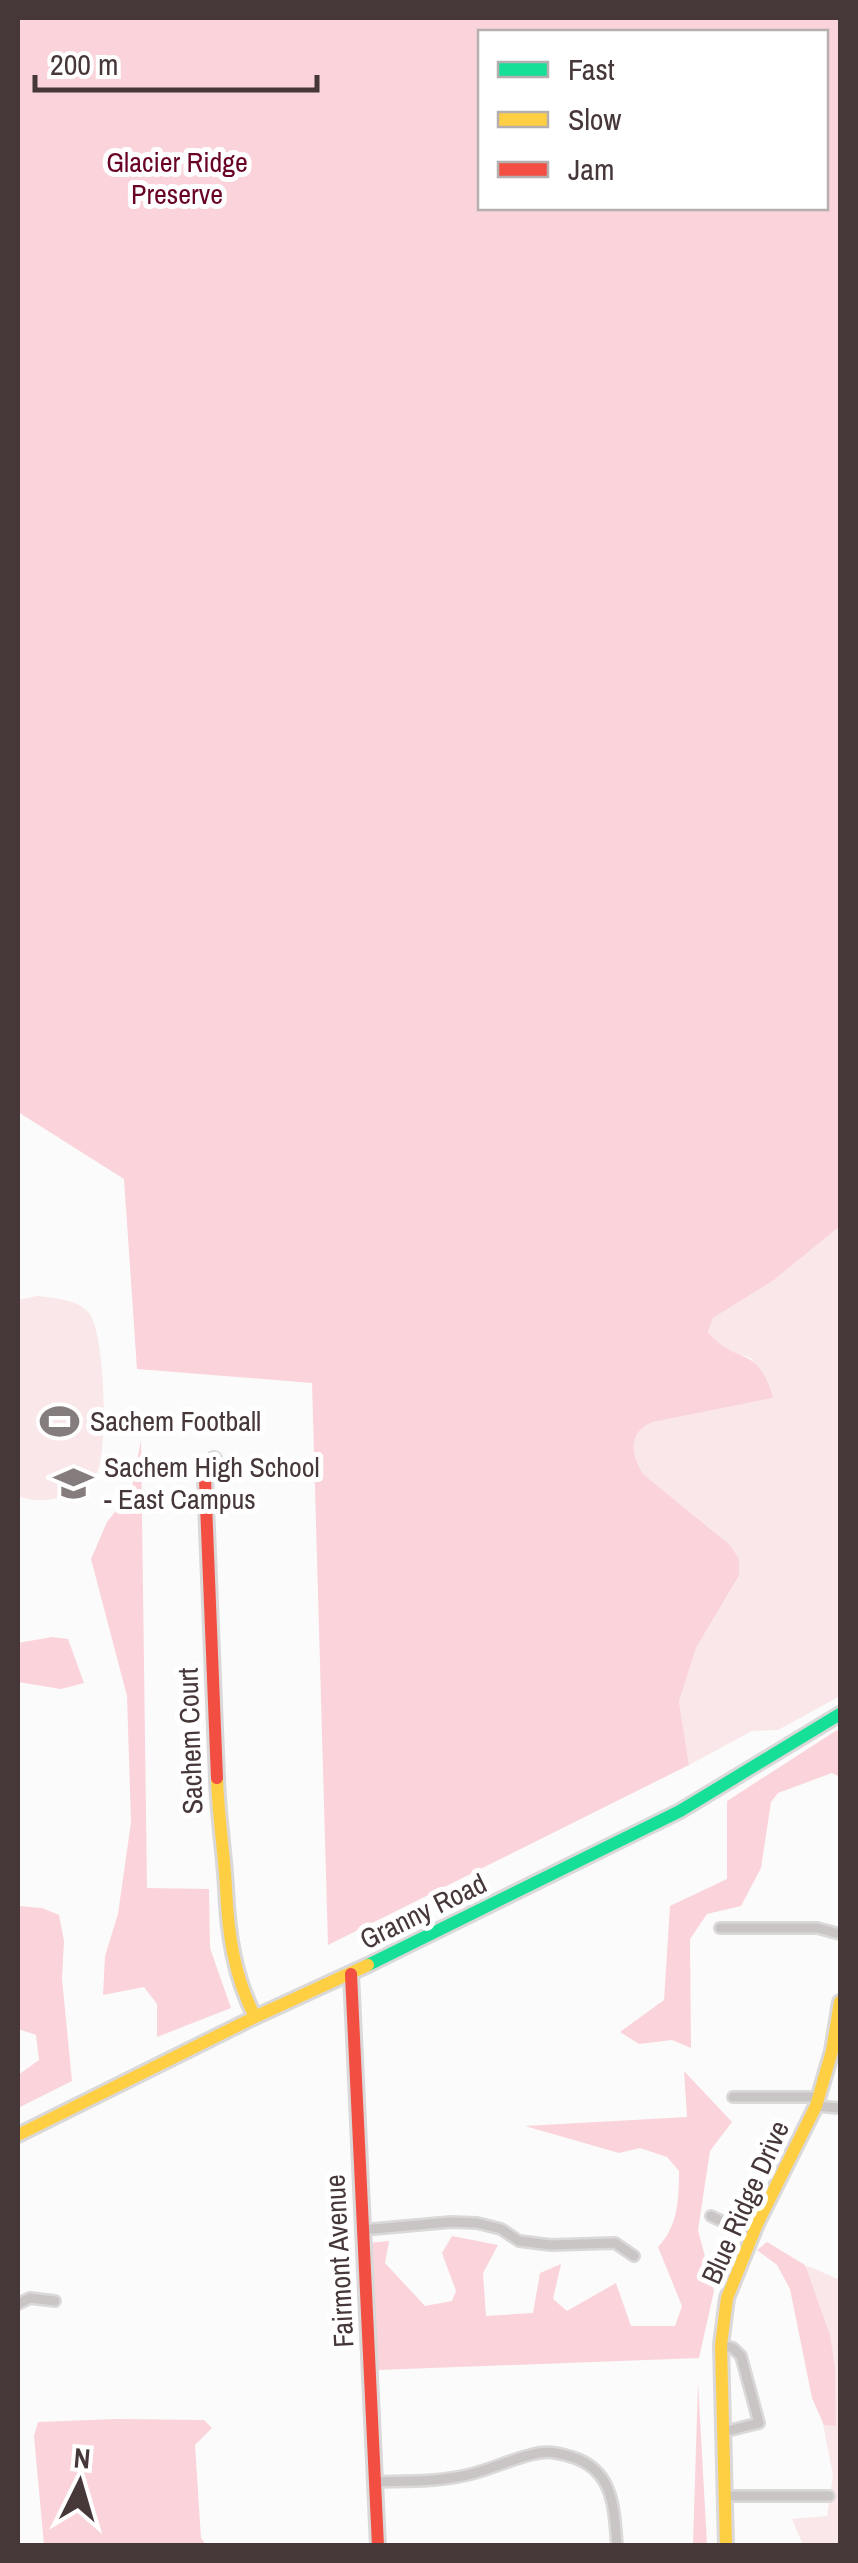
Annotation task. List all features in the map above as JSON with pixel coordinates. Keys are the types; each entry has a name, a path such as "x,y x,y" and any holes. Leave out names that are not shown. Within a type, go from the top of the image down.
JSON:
{"street":[{"name":"Sachem Court","path":"214,1459 204,1479 219,1837 226,1888 225,1914 240,1988 255,2016"},
{"name":"Granny Road","path":"18,2136 255,2016 351,1974 680,1811 840,1714"},
{"path":"720,1928 817,1928 840,1934"},
{"name":"Fairmont Avenue","path":"351,1974 378,2546"},
{"name":"Blue Ridge Drive","path":"726,2546 720,2345 728,2298 752,2236 818,2101 836,2052 840,2002"},
{"path":"733,2097 818,2101 840,2108"},
{"path":"712,2216 752,2236"},
{"path":"362,2230 477,2222 502,2228 519,2242 615,2243 634,2256"},
{"path":"18,2304 30,2298 55,2301"},
{"path":"720,2345 733,2348 742,2356 759,2423 723,2432"},
{"path":"375,2482 446,2480 538,2452 577,2458 598,2470 614,2501 617,2546"},
{"path":"724,2496 828,2496"}],"shaded area":[{"path":"840,1226 840,1696 778,1730 752,1731 689,1765 679,1702 696,1648 739,1577 739,1559 730,1545 643,1474 633,1444 638,1432 653,1422 773,1398 751,1358 722,1349 708,1332 713,1318 774,1280"},
{"name":"Sachem Football","path":"37,1296 72,1302 89,1313 102,1367 103,1444 96,1475 81,1489 49,1500 18,1496 18,1300"},
{"path":"792,2265 811,2267 837,2279 840,2272 840,2545 803,2545 792,2519 827,2516 833,2475"}],"green space":[{"name":"Glacier Ridge Preserve","path":"18,18 840,18 840,1226 774,1280 713,1318 708,1332 718,1343 760,1369 773,1398 653,1422 635,1437 634,1451 643,1474 730,1545 739,1559 739,1576 696,1648 679,1702 689,1765 328,1945 312,1383 137,1369 124,1179 18,1112"},
{"path":"141,1440 147,1888 209,1889 210,1948 231,2008 157,2037 157,2004 144,1987 103,1995 105,1956 118,1914 131,1822 127,1696 91,1559 107,1522 131,1492"},
{"path":"52,1637 68,1639 84,1683 61,1689 18,1682 18,1643"},
{"path":"837,1730 840,1777 832,1773 778,1793 771,1802 761,1868 741,1906 707,1914 690,1939 691,2048 672,2040 639,2044 620,2032 664,2000 670,1906 727,1879 727,1801"},
{"path":"18,1906 42,1908 59,1915 72,2081 18,2108 18,2075 39,2060 36,2035 18,2029"},
{"path":"684,2071 732,2122 710,2151 698,2230 714,2291 699,2358 378,2370 368,2243 389,2241 385,2263 425,2306 452,2301 456,2291 442,2253 452,2236 498,2245 483,2273 486,2316 533,2313 540,2273 561,2264 553,2299 567,2311 616,2283 631,2326 675,2326 682,2306 658,2247 673,2221 679,2171 667,2157 640,2148 619,2153 525,2126 687,2117"},
{"path":"767,2242 805,2265 830,2335 836,2426 824,2425 812,2398 790,2289 777,2265 757,2250"},
{"path":"698,2382 707,2545 693,2545"},
{"path":"204,2420 212,2428 195,2445 201,2538 206,2545 44,2545 34,2436 38,2422"}],"traffic: fast":[{"path":"368,1965 680,1811 840,1714"}],"traffic: slow":[{"path":"217,1778 231,1938 237,1970 255,2017"},
{"path":"18,2135 368,1965"},
{"path":"726,2546 721,2345 727,2298 757,2224 816,2106 832,2051 840,2002"}],"traffic: jam":[{"path":"214,1459 205,1479 217,1778"},
{"path":"351,1974 378,2546"}],"place":[{"name":"Sachem Football","path":"60,1421"},
{"name":"Sachem High School - East Campus","path":"74,1483"}]}
